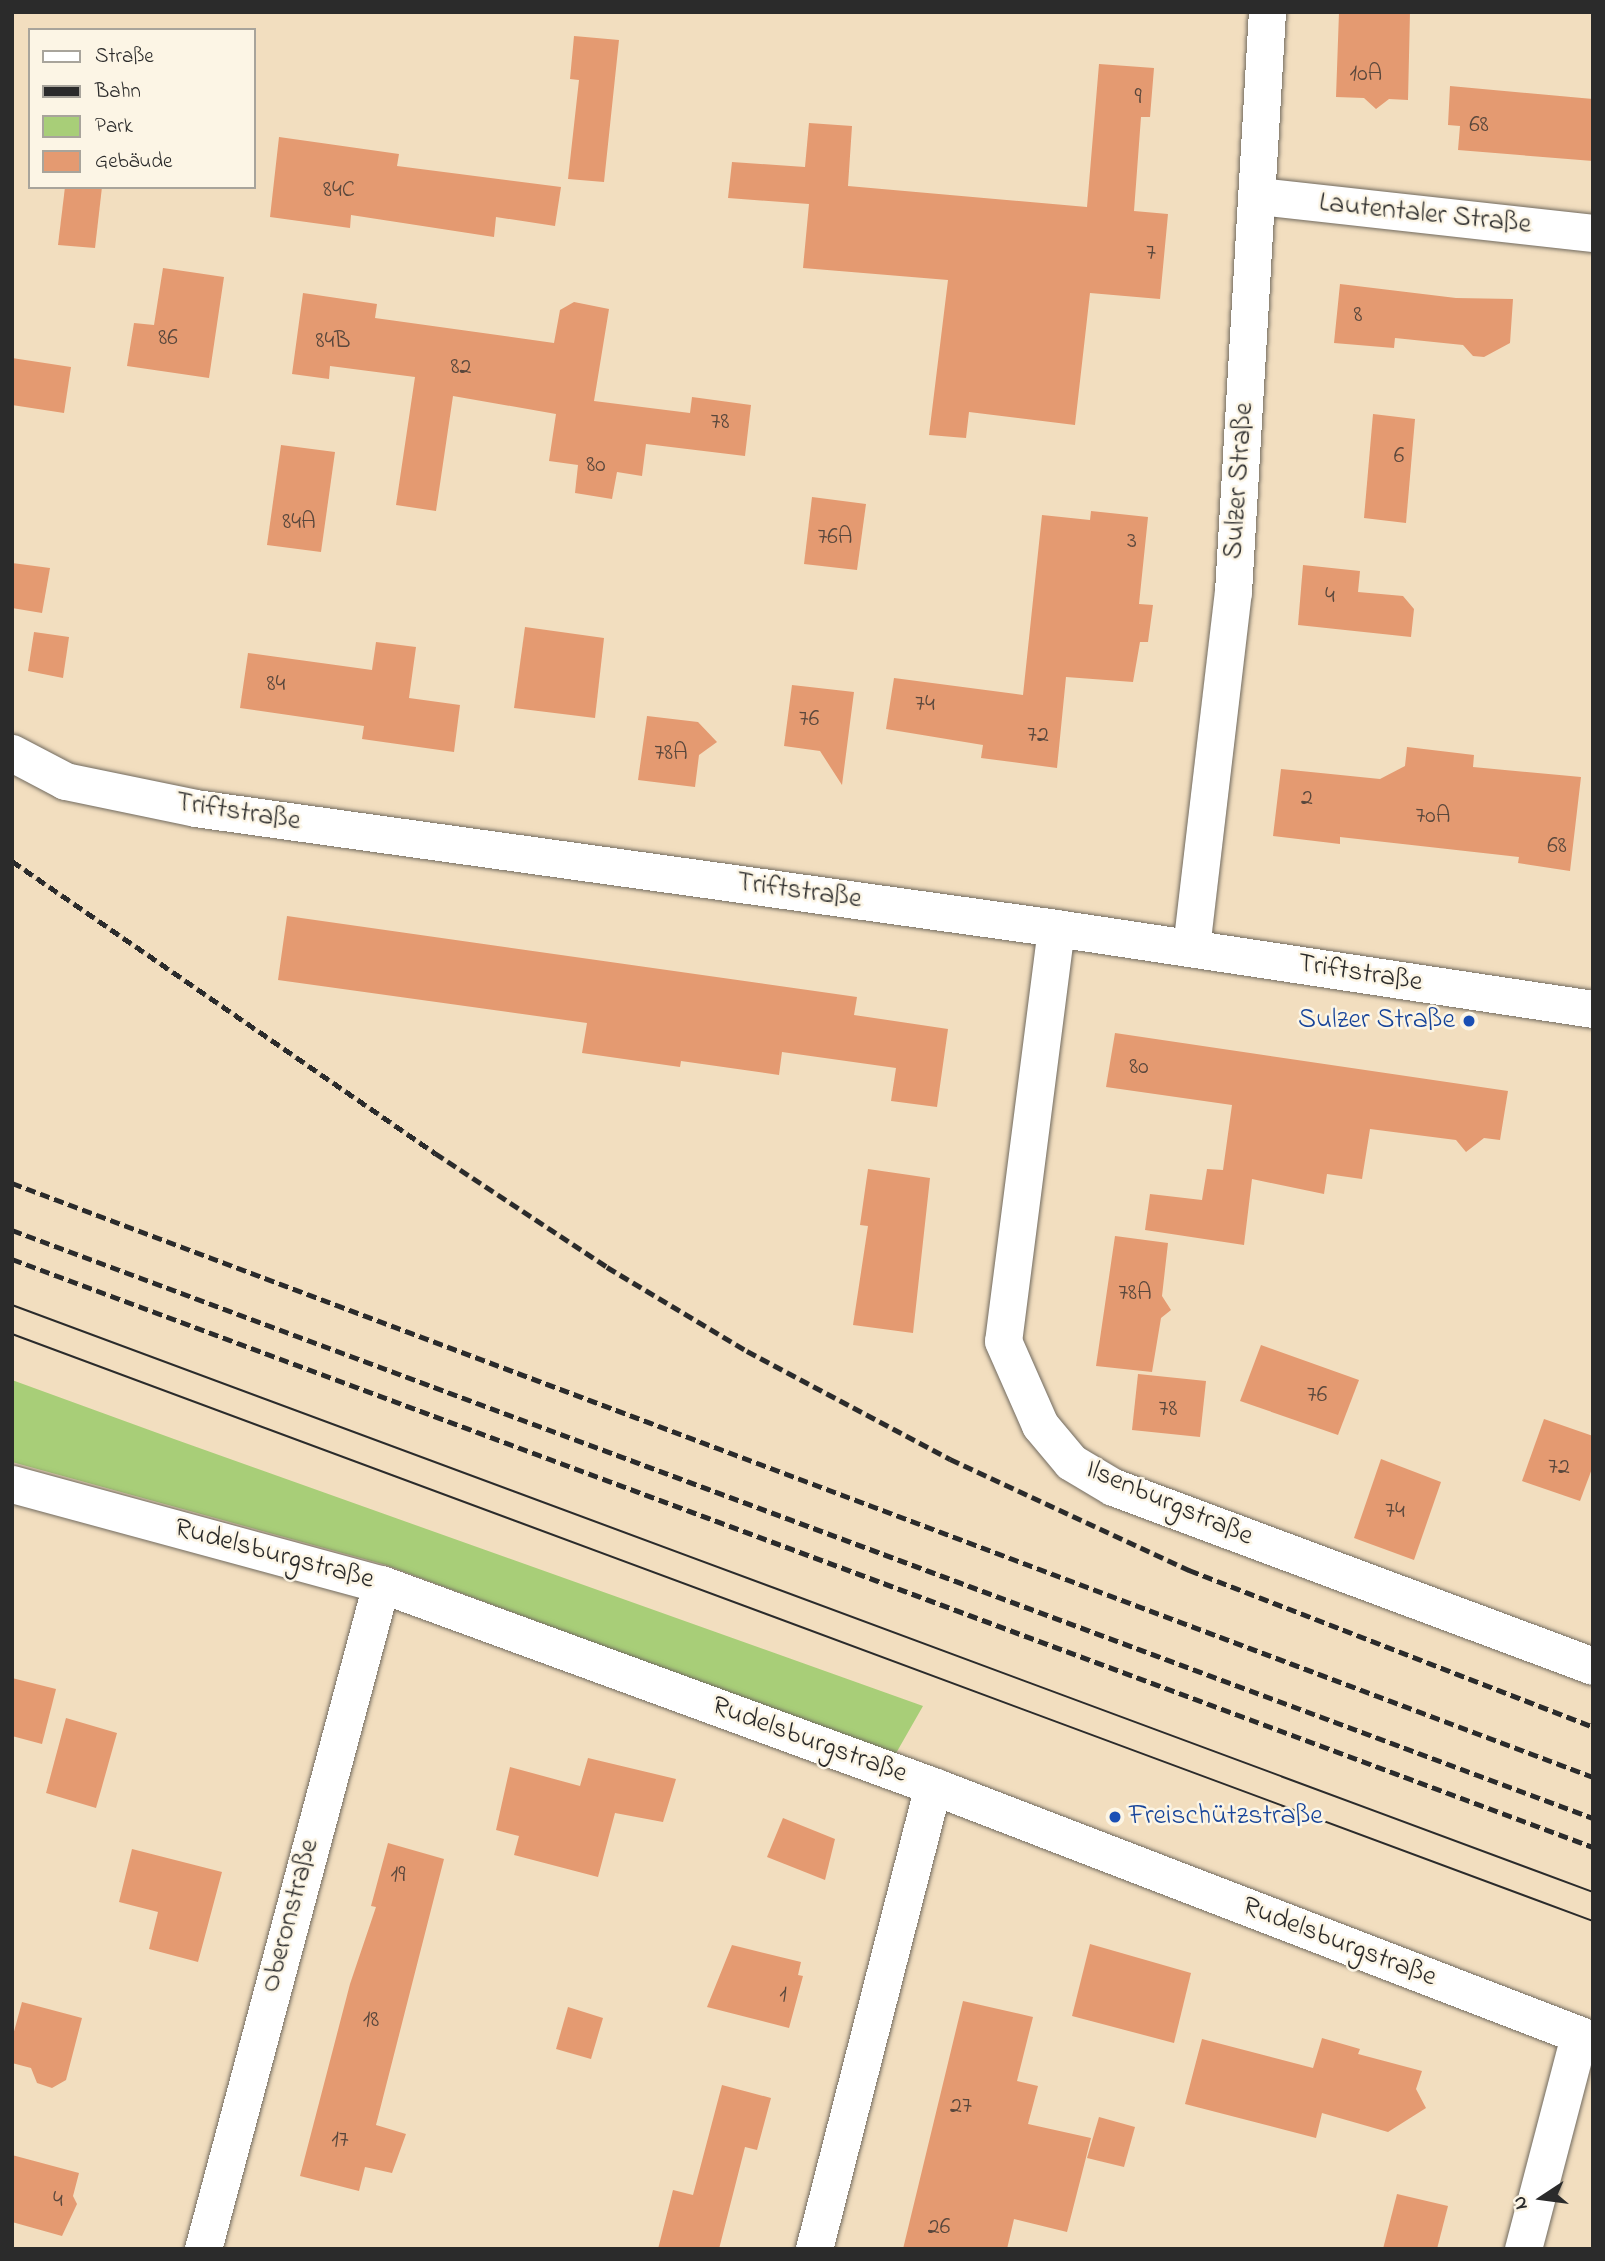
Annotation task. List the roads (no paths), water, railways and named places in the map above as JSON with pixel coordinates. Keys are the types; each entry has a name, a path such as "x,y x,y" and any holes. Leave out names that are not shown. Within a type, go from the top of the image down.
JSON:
{"street":[{"name":"Sulzer Straße","path":"1191,948 1233,592 1268,12"},
{"name":"Lautentaler Straße","path":"1258,197 1593,233"},
{"name":"Triftstraße","path":"12,753 65,781 195,808 1056,928 1593,1009"},
{"name":"Ilsenburgstraße","path":"1056,928 1003,1341 1040,1425 1071,1462 1113,1487 1593,1666"},
{"name":"Rudelsburgstraße","path":"12,1484 381,1584 933,1786 1586,2037"},
{"name":"Oberonstraße","path":"203,2249 381,1584"},
{"path":"814,2249 933,1786"},
{"path":"1523,2249 1586,2037"}],"tram line":[{"path":"12,1305 1593,1892"},
{"path":"12,1334 1593,1921"}],"railway":[{"path":"12,861 435,1153 607,1267 747,1351 950,1459 1189,1570 1593,1727"},
{"path":"12,1183 1593,1777"},
{"path":"12,1230 1593,1818"},
{"path":"12,1259 1593,1847"}],"place":[{"name":"Sulzer Straße","path":"1469,1021"},
{"name":"Freischützstraße","path":"1115,1817"}]}
